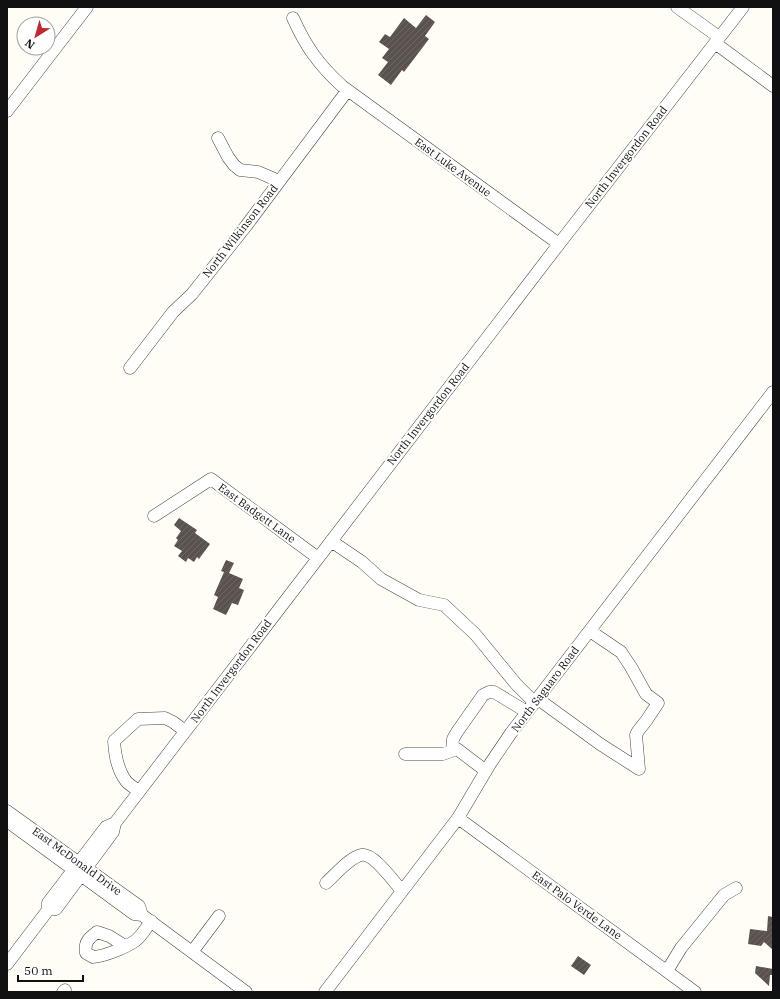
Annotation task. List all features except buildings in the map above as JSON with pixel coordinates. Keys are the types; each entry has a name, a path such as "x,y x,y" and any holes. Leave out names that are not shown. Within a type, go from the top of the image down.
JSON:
{"street":[{"path":"7,112 87,7"},
{"path":"677,7 773,86"},
{"name":"North Invergordon Road","path":"7,964 48,910 48,903 113,832 115,823 185,731 743,7"},
{"name":"East Luke Avenue","path":"293,18 302,39 315,58 327,73 347,91 559,244"},
{"name":"North Wilkinson Road","path":"130,368 173,312 196,288 347,91"},
{"path":"218,138 228,158 240,170 258,172 279,181"},
{"name":"North Saguaro Road","path":"325,992 458,818 500,748 773,392"},
{"name":"East Badgett Lane","path":"154,516 211,479 318,558"},
{"path":"331,541 362,562 381,579 419,600 444,605 475,634 533,705"},
{"path":"452,750 453,739 483,695 489,692 494,692 533,705 600,744 639,769 636,735 658,703 646,694 631,667 620,652 590,631"},
{"path":"139,792 126,782 120,771 116,761 114,740 138,719 165,718 174,722 185,731"},
{"path":"405,754 443,754 457,749 486,771"},
{"name":"East McDonald Drive","path":"7,810 80,868 134,914 147,918 246,992"},
{"name":"East Palo Verde Lane","path":"458,818 695,992"},
{"name":"East McDonald Drive","path":"7,821 80,868"},
{"path":"326,883 352,860 361,855 366,855 377,862 402,891"},
{"path":"667,971 681,948 724,895 736,888"},
{"path":"192,952 219,916"},
{"path":"125,946 134,942 140,936 147,918"}]}
